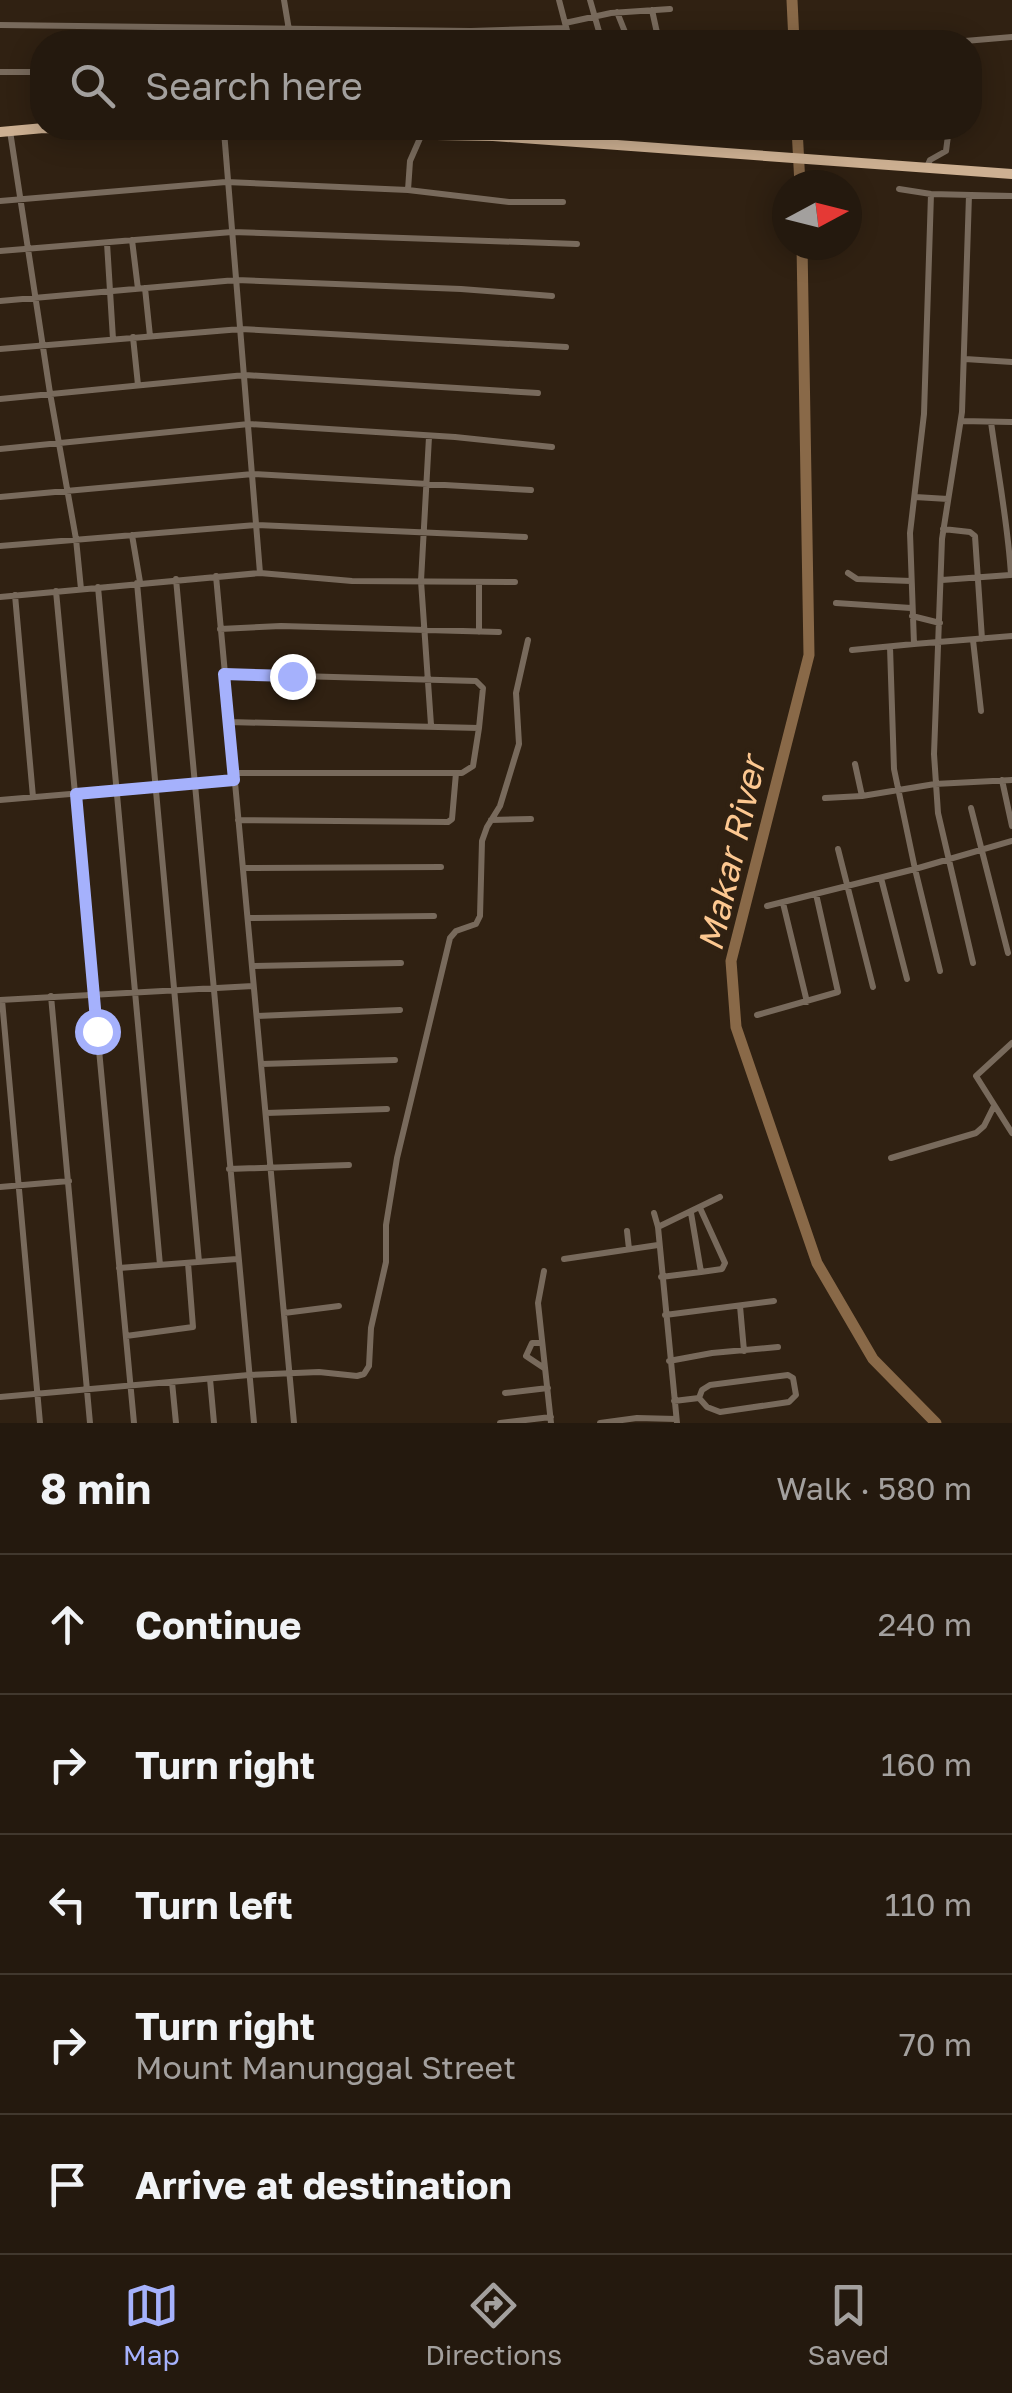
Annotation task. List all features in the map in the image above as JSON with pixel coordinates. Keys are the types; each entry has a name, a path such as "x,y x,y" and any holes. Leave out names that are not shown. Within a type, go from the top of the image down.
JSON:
{"main road":[{"path":"5,131 30,129"},
{"path":"550,140 1012,174"}],"street":[{"path":"284,0 289,30"},
{"path":"559,0 567,30"},
{"path":"590,0 598,30"},
{"path":"490,30 566,26 617,12 670,9"},
{"path":"652,10 656,30"},
{"path":"617,12 624,30"},
{"path":"0,25 425,30"},
{"path":"982,40 1012,37"},
{"path":"0,72 30,72"},
{"path":"5,131 21,198 81,589"},
{"path":"224,140 260,573"},
{"path":"408,190 410,161 419,140"},
{"path":"926,169 930,160 945,153 947,140"},
{"path":"0,201 226,182 408,190 509,202 563,202"},
{"path":"899,190 1012,196"},
{"path":"914,644 910,533 924,414 931,194"},
{"path":"969,195 965,359 961,421 943,529 934,754 948,860 973,963"},
{"path":"0,251 232,232 577,244"},
{"path":"132,240 150,336"},
{"path":"107,242 113,339"},
{"path":"0,301 236,280 552,296"},
{"path":"0,349 241,329 566,347"},
{"path":"132,338 138,385"},
{"path":"965,359 1012,362"},
{"path":"0,400 245,375 538,393"},
{"path":"961,421 1012,422"},
{"path":"942,580 1012,575 992,422"},
{"path":"0,449 249,424 552,447"},
{"path":"429,436 421,581 431,726"},
{"path":"0,498 253,474 531,490"},
{"path":"916,497 948,499"},
{"path":"0,546 257,525 525,538"},
{"path":"943,529 973,534 981,712"},
{"path":"132,535 200,1262"},
{"path":"0,597 260,573 326,580 515,582"},
{"path":"848,573 858,579 911,581"},
{"path":"216,576 294,1423"},
{"path":"176,580 254,1423"},
{"path":"479,632 480,582"},
{"path":"98,587 160,1265"},
{"path":"56,591 134,1423"},
{"path":"15,596 32,797"},
{"path":"836,603 912,612 940,623"},
{"path":"220,629 280,626 499,632"},
{"path":"852,650 1012,636"},
{"path":"0,1397 249,1376 364,1374 369,1366 370,1328 386,1262 386,1225 399,1151 450,938 456,931 476,924 480,916 482,841 500,806 519,744 516,692 528,640"},
{"path":"890,647 897,789 940,971"},
{"path":"0,800 194,784 234,776 456,773 467,772 473,766 483,688 479,682 224,674"},
{"path":"228,722 478,728"},
{"path":"855,764 862,796"},
{"path":"238,820 448,822 452,819 456,773"},
{"path":"1002,780 1012,826"},
{"path":"825,798 935,784 1012,780"},
{"path":"971,808 1008,953"},
{"path":"491,820 531,819"},
{"path":"767,906 1012,841"},
{"path":"838,849 874,987"},
{"path":"243,868 442,867"},
{"path":"881,878 906,978"},
{"path":"757,1016 831,996 839,990 816,894"},
{"path":"783,903 806,1002"},
{"path":"248,918 434,916"},
{"path":"252,966 401,963"},
{"path":"40,1423 1,1000 254,986"},
{"path":"51,996 90,1423"},
{"path":"257,1016 400,1010"},
{"path":"1012,1043 976,1076 1012,1133"},
{"path":"261,1064 395,1060"},
{"path":"890,1158 976,1133 994,1106"},
{"path":"266,1113 387,1109"},
{"path":"229,1168 349,1164"},
{"path":"0,1188 69,1181"},
{"path":"658,1227 720,1198"},
{"path":"662,1277 722,1268 725,1264 700,1208"},
{"path":"691,1212 700,1272"},
{"path":"600,1423 637,1418 676,1421 654,1213"},
{"path":"627,1231 629,1249"},
{"path":"564,1258 658,1245"},
{"path":"119,1268 237,1259"},
{"path":"126,1336 193,1327 188,1263"},
{"path":"500,1423 551,1420 538,1304 544,1271"},
{"path":"665,1315 774,1302"},
{"path":"284,1313 339,1306"},
{"path":"740,1306 744,1350"},
{"path":"542,1344 532,1344 526,1356 545,1369"},
{"path":"668,1361 778,1347"},
{"path":"788,1375 793,1378 796,1395 789,1402 720,1412 707,1407 699,1398 710,1385 788,1375"},
{"path":"210,1379 214,1423"},
{"path":"172,1382 176,1423"},
{"path":"505,1394 548,1388"},
{"path":"674,1401 699,1398"}],"waterway":[{"name":"Makar River","path":"792,0 793,30"},
{"name":"Makar River","path":"798,140 799,170"},
{"name":"Makar River","path":"802,260 809,655 731,961 736,1027 817,1263 873,1359 936,1423"}],"route":[{"path":"97,1031 76,794 234,780 224,674 292,676"}]}
